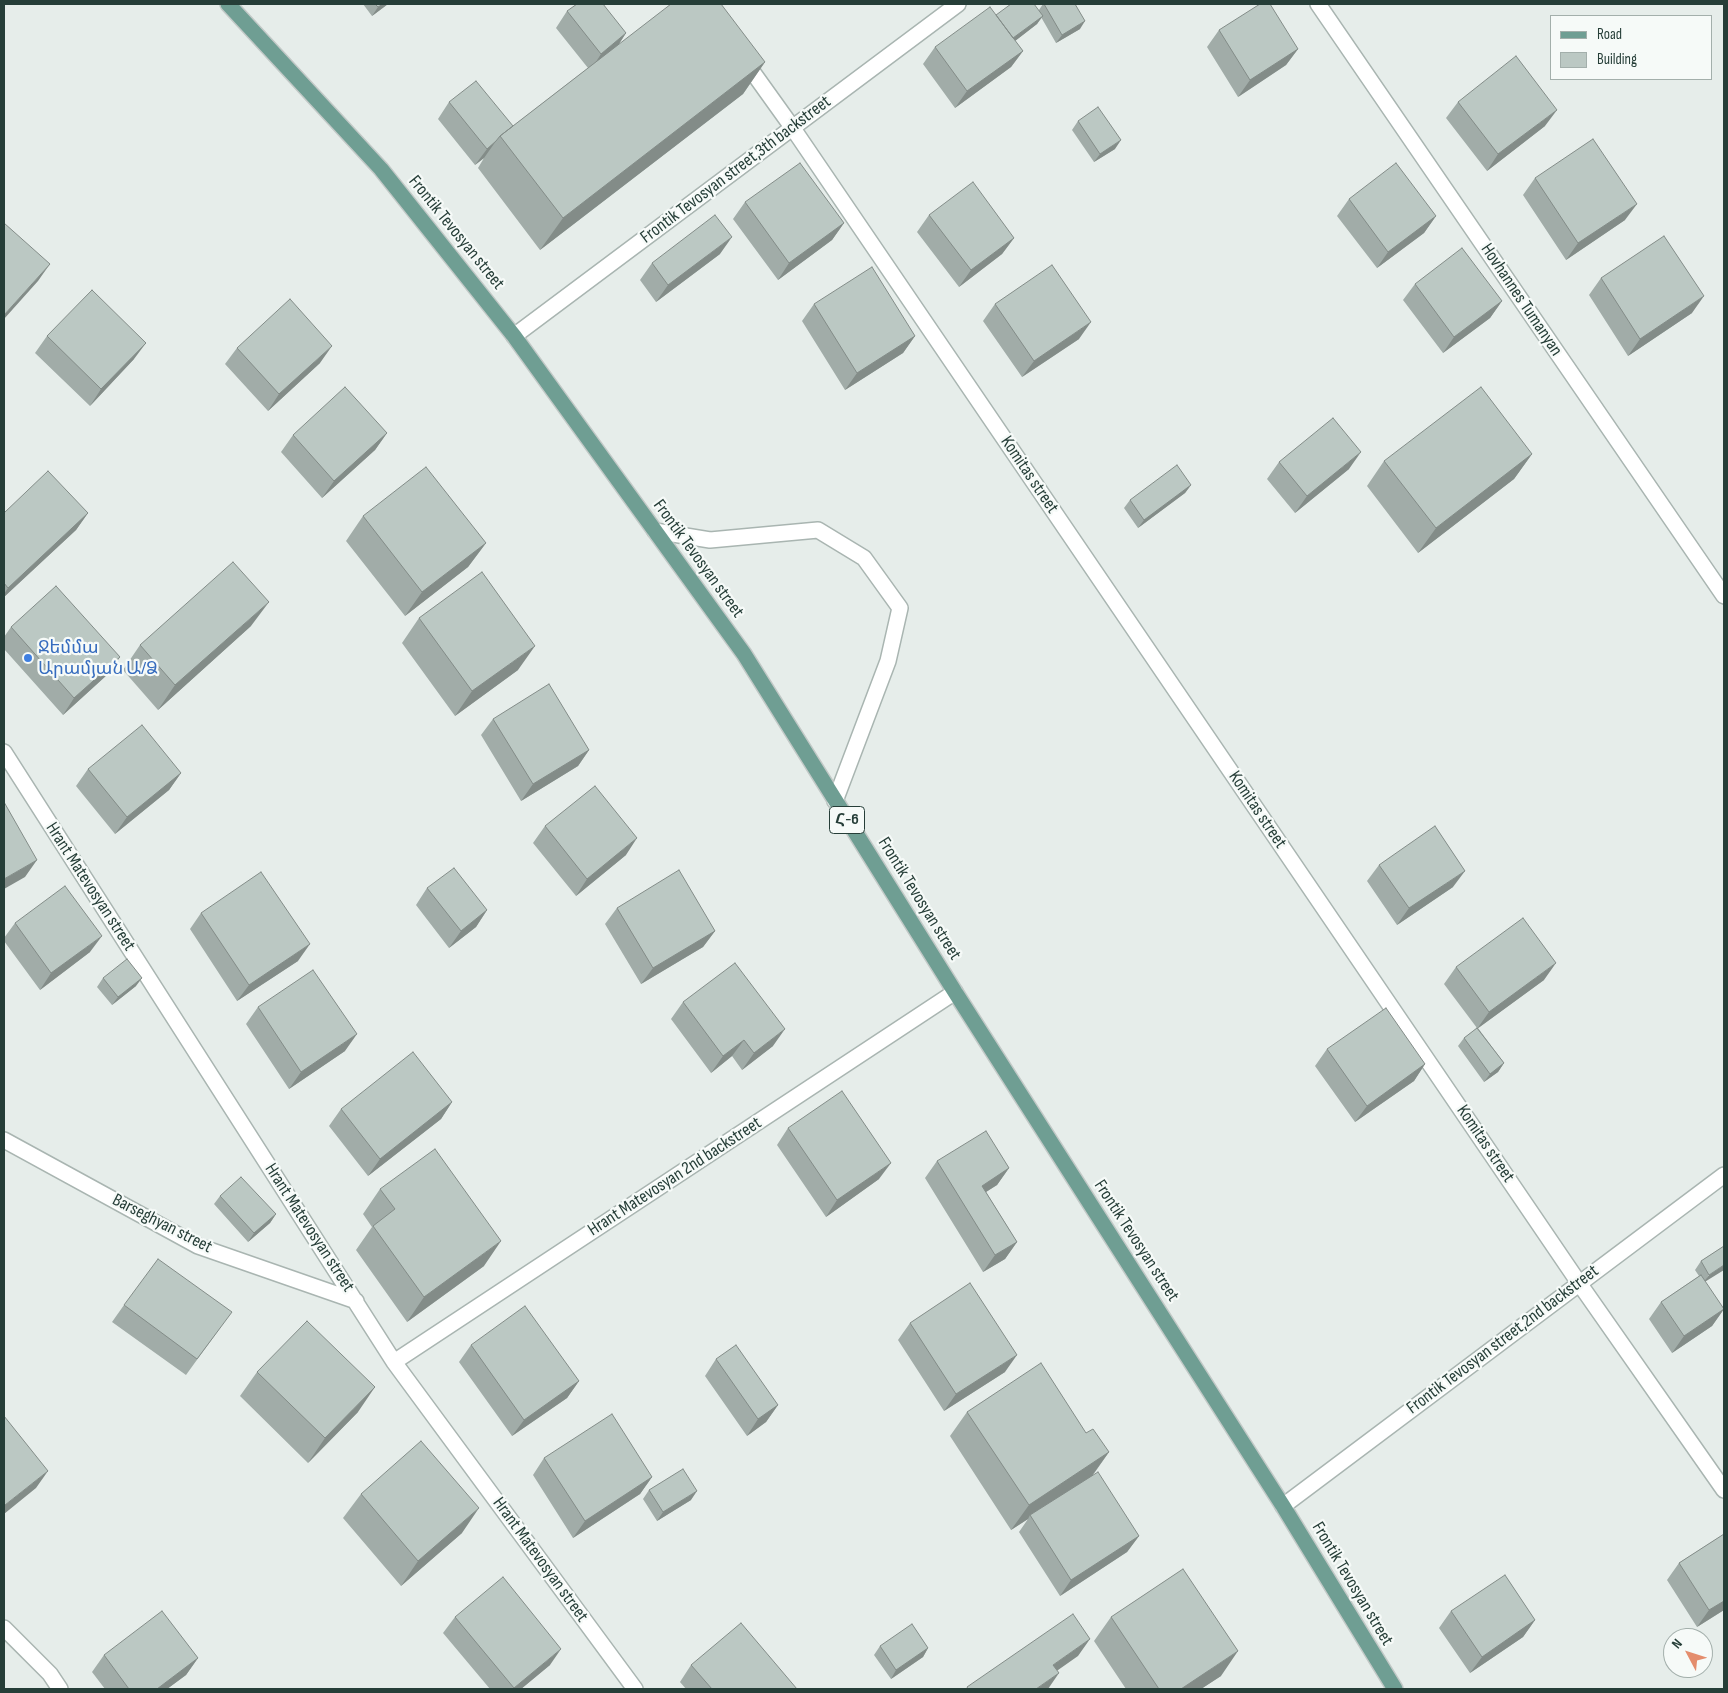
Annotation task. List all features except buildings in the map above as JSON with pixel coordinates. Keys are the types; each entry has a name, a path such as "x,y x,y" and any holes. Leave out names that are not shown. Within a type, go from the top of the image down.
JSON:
{"main road":[{"name":"Frontik Tevosyan street","path":"228,4 381,169 514,336 744,654 954,992 1283,1506 1395,1689"}],"street":[{"name":"Frontik Tevosyan street,3th backstreet","path":"514,336 958,4"},
{"name":"Hovhannes Tumanyan","path":"1318,4 1724,596"},
{"name":"Komitas street","path":"737,50 1579,1282 1724,1490"},
{"path":"654,531 710,540 818,530 864,558 900,608 888,661 835,801"},
{"name":"Hrant Matevosyan street","path":"4,752 394,1362 635,1689"},
{"name":"Hrant Matevosyan 2nd backstreet","path":"394,1362 954,992"},
{"name":"Barseghyan street","path":"4,1140 198,1246 356,1301"},
{"name":"Frontik Tevosyan street,2nd backstreet","path":"1283,1506 1724,1175"},
{"path":"4,1628 50,1674 60,1689"}],"place":[{"name":"Ջեմմա Արամյան Ա/Ձ","path":"28,658"}]}
